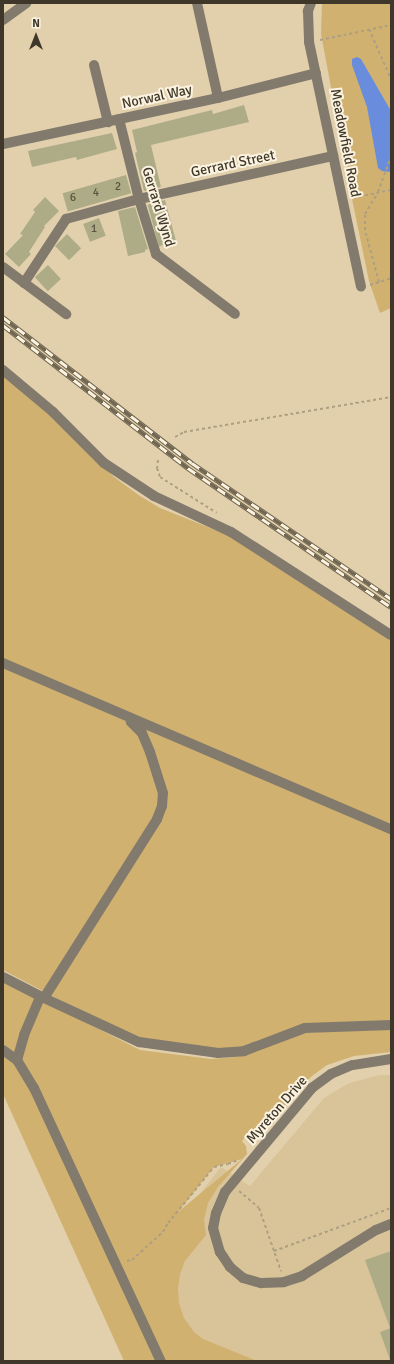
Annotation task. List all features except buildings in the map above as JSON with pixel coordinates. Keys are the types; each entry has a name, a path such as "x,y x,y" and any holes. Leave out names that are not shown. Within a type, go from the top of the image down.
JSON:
{"street":[{"path":"5,15 26,3"},
{"path":"197,3 218,98"},
{"name":"Meadowfield Road","path":"311,3 308,11 309,42 361,287"},
{"path":"94,65 108,122"},
{"name":"Norwal Way","path":"3,144 218,98 316,73"},
{"name":"Gerrard Wynd","path":"119,119 139,199 156,254 234,314"},
{"name":"Gerrard Street","path":"24,283 66,220 139,199 333,156"},
{"path":"3,267 66,314"},
{"path":"3,370 53,412 104,463 154,496 231,532 391,635"},
{"path":"3,663 391,829"},
{"path":"17,1060 24,1035 41,999 156,819 162,806 163,792 146,742 136,726 124,716"},
{"path":"3,977 41,999 139,1042 218,1053 244,1051 305,1028 391,1025"},
{"path":"3,1050 17,1060 34,1088 161,1361"},
{"name":"Myreton Drive","path":"391,1059 352,1065 331,1074 312,1088 255,1158 238,1185 225,1192 216,1213 213,1228 220,1252 230,1267 244,1278 261,1284 285,1282 302,1276 376,1230 391,1224"}],"path":[{"path":"309,42 391,25"},
{"path":"368,30 391,79"},
{"path":"379,282 365,230 365,214 378,192 391,156"},
{"path":"342,200 391,190"},
{"path":"361,287 391,278"},
{"path":"175,437 184,432 391,397"},
{"path":"117,1264 132,1260 163,1232 168,1223 214,1167 228,1164 243,1158 255,1158"},
{"path":"238,1185 259,1208 285,1282"},
{"path":"274,1251 391,1208"}],"shaded area":[{"path":"322,3 391,3 391,308 380,313 369,281 321,34"},
{"path":"3,374 73,436 114,477 140,496 160,508 243,541 391,641 391,1021 306,1025 239,1048 216,1050 139,1038 98,1020 3,970"},
{"path":"3,980 140,1050 211,1059 236,1057 303,1033 391,1028 391,1052 354,1056 327,1065 298,1089 261,1136 255,1137 247,1135 242,1141 246,1146 247,1154 218,1187 208,1203 204,1220 206,1235 185,1261 180,1274 178,1288 179,1303 184,1318 194,1332 203,1339 257,1361 124,1361 3,1094","holes":["242,1159 178,1212 214,1167"]},
{"path":"380,1075 391,1075 391,1361 246,1361 199,1341 183,1325 157,1248 221,1167 250,1186 324,1098 349,1083"}],"water":[{"path":"357,57 361,59 391,111 391,172 382,171 378,168 367,107 352,65 352,59"}],"railway":[{"path":"3,317 192,463 391,599"},
{"path":"3,325 188,468 391,607"}]}
